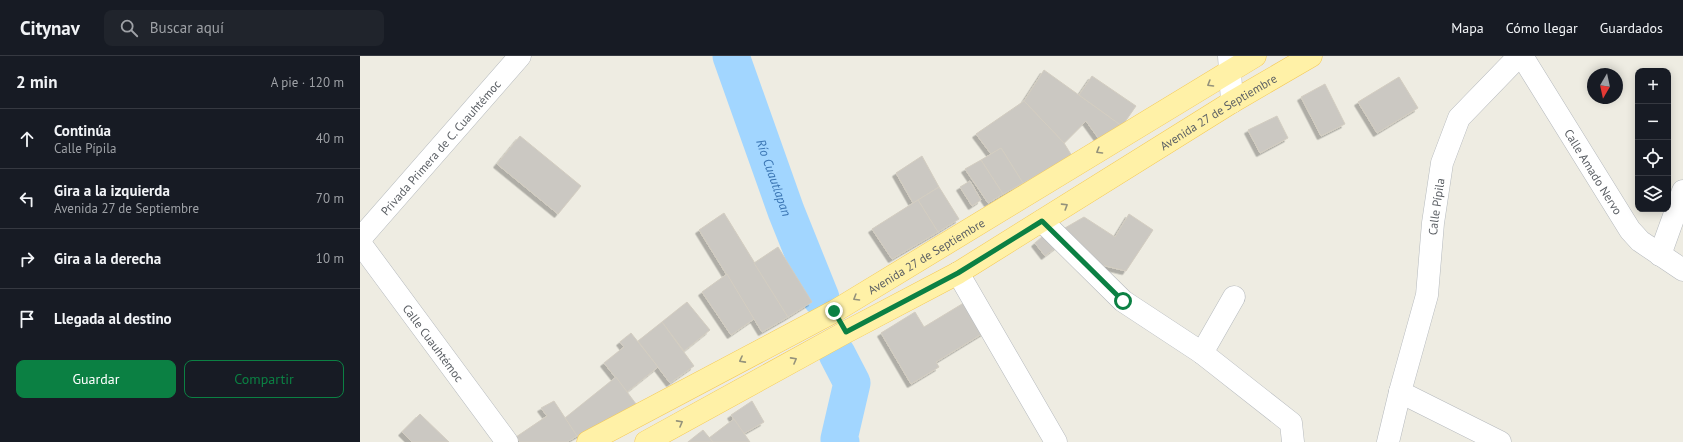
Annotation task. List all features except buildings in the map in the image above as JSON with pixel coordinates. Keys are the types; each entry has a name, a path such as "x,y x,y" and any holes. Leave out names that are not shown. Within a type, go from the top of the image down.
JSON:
{"main road":[{"name":"Avenida 27 de Septiembre","path":"588,442 834,311 1230,64 1255,56"},
{"name":"Avenida 27 de Septiembre","path":"646,442 846,332 958,273 1232,102 1311,56"},
{"path":"834,311 846,332"}],"street":[{"name":"Privada Primera de C. Cuauhtémoc","path":"360,239 520,56"},
{"name":"Calle Amado Nervo","path":"1520,56 1630,230 1640,241 1683,270"},
{"name":"Calle Pípila","path":"1388,442 1401,387 1428,295 1433,223 1442,163 1459,118 1520,56"},
{"path":"1230,64 1232,102"},
{"path":"1660,255 1683,191"},
{"path":"1042,221 1123,301 1202,353 1291,423 1293,442"},
{"name":"Calle Cuauhtémoc","path":"360,243 507,442"},
{"path":"958,273 1056,442"},
{"path":"1202,353 1234,297"},
{"path":"1401,387 1500,442"}],"waterway":[{"name":"Río Cuautlapan","path":"731,56 786,211 821,298"},
{"name":"Río Cuautlapan","path":"837,354 852,383 839,439 841,442"}],"route":[{"path":"834,311 846,332 958,273 1042,221 1123,301"}]}
